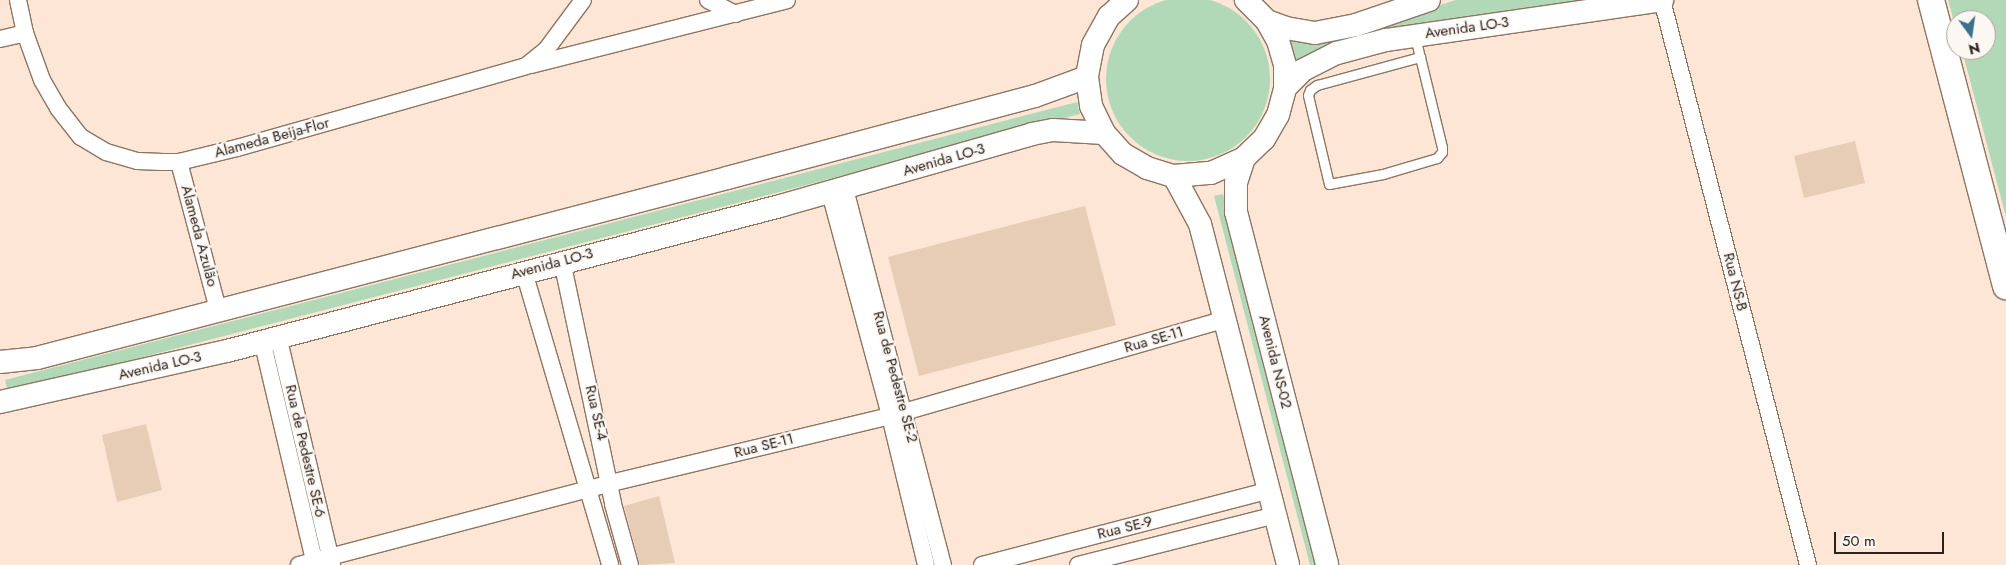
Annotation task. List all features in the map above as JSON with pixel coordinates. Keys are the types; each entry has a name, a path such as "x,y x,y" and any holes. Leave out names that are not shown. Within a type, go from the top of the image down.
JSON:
{"main road":[{"path":"1931,0 2006,286"}],"street":[{"name":"Alameda Beija-Flor","path":"18,0 25,34 42,80 58,108 81,137 106,152 137,161 179,162 526,66 546,50 583,0"},
{"path":"708,0 736,14"},
{"path":"526,66 787,0"},
{"path":"1127,0 1109,16 1093,45 1087,77 1091,106 1104,133 1123,154 1139,164 1174,176 1210,173 1244,158 1264,138 1278,115 1285,88 1284,65 1278,41 1267,21 1246,0"},
{"name":"Avenida LO-3","path":"1267,21 1286,28 1315,33 1356,25 1429,0"},
{"name":"Avenida LO-3","path":"1285,88 1303,70 1337,53 1415,36 1628,2 1662,0"},
{"name":"Rua NS-B","path":"1662,0 1808,565"},
{"path":"0,39 25,34"},
{"path":"0,362 37,358 1035,96 1087,77"},
{"name":"Avenida LO-3","path":"0,402 270,338 837,191 1032,134 1053,130 1104,133"},
{"name":"Avenida NS-02","path":"1244,158 1236,183 1236,212 1327,565"},
{"name":"Alameda Azulão","path":"179,162 218,310"},
{"path":"1174,176 1200,224 1226,319 1267,491 1276,515 1288,565"},
{"name":"Rua de Pedestre SE-2","path":"837,191 897,414 943,565"},
{"name":"Rua SE-4","path":"562,261 612,483 614,504 630,565"},
{"name":"Rua SE-4","path":"524,272 610,565"},
{"name":"Rua SE-11","path":"318,562 588,489 897,414 1226,319"},
{"name":"Rua de Pedestre SE-6","path":"270,338 318,562"},
{"name":"Rua de Pedestre SE-2","path":"897,414 926,565"},
{"name":"Rua SE-9","path":"982,565 1267,491"},
{"name":"Rua SE-9","path":"1078,565 1276,515"}],"lane":[{"path":"1415,36 1442,152 1437,158 1383,174 1329,184 1308,95 1310,90 1318,85 1420,58"}],"green space":[{"path":"1196,-3 1212,0 1227,6 1252,27 1261,40 1267,55 1270,79 1269,95 1261,118 1240,143 1227,152 1212,158 1180,161 1164,158 1142,148 1119,125 1107,95 1106,71 1109,55 1119,33 1142,10 1172,-2"},
{"path":"1456,0 1583,0 1414,28 1296,66 1289,41 1331,38"},
{"path":"1948,0 2006,0 2006,217 1965,60 1996,60 1996,10 1951,10"},
{"path":"1077,102 1080,114 8,392 5,380"},
{"path":"1223,194 1320,565 1310,565 1214,196"}],"building":[{"path":"1855,141 1865,183 1804,198 1794,156"},
{"path":"1085,206 1116,325 919,376 888,257"},
{"path":"146,424 162,490 117,502 102,435"},
{"path":"659,496 675,563 640,565 624,506"}]}
